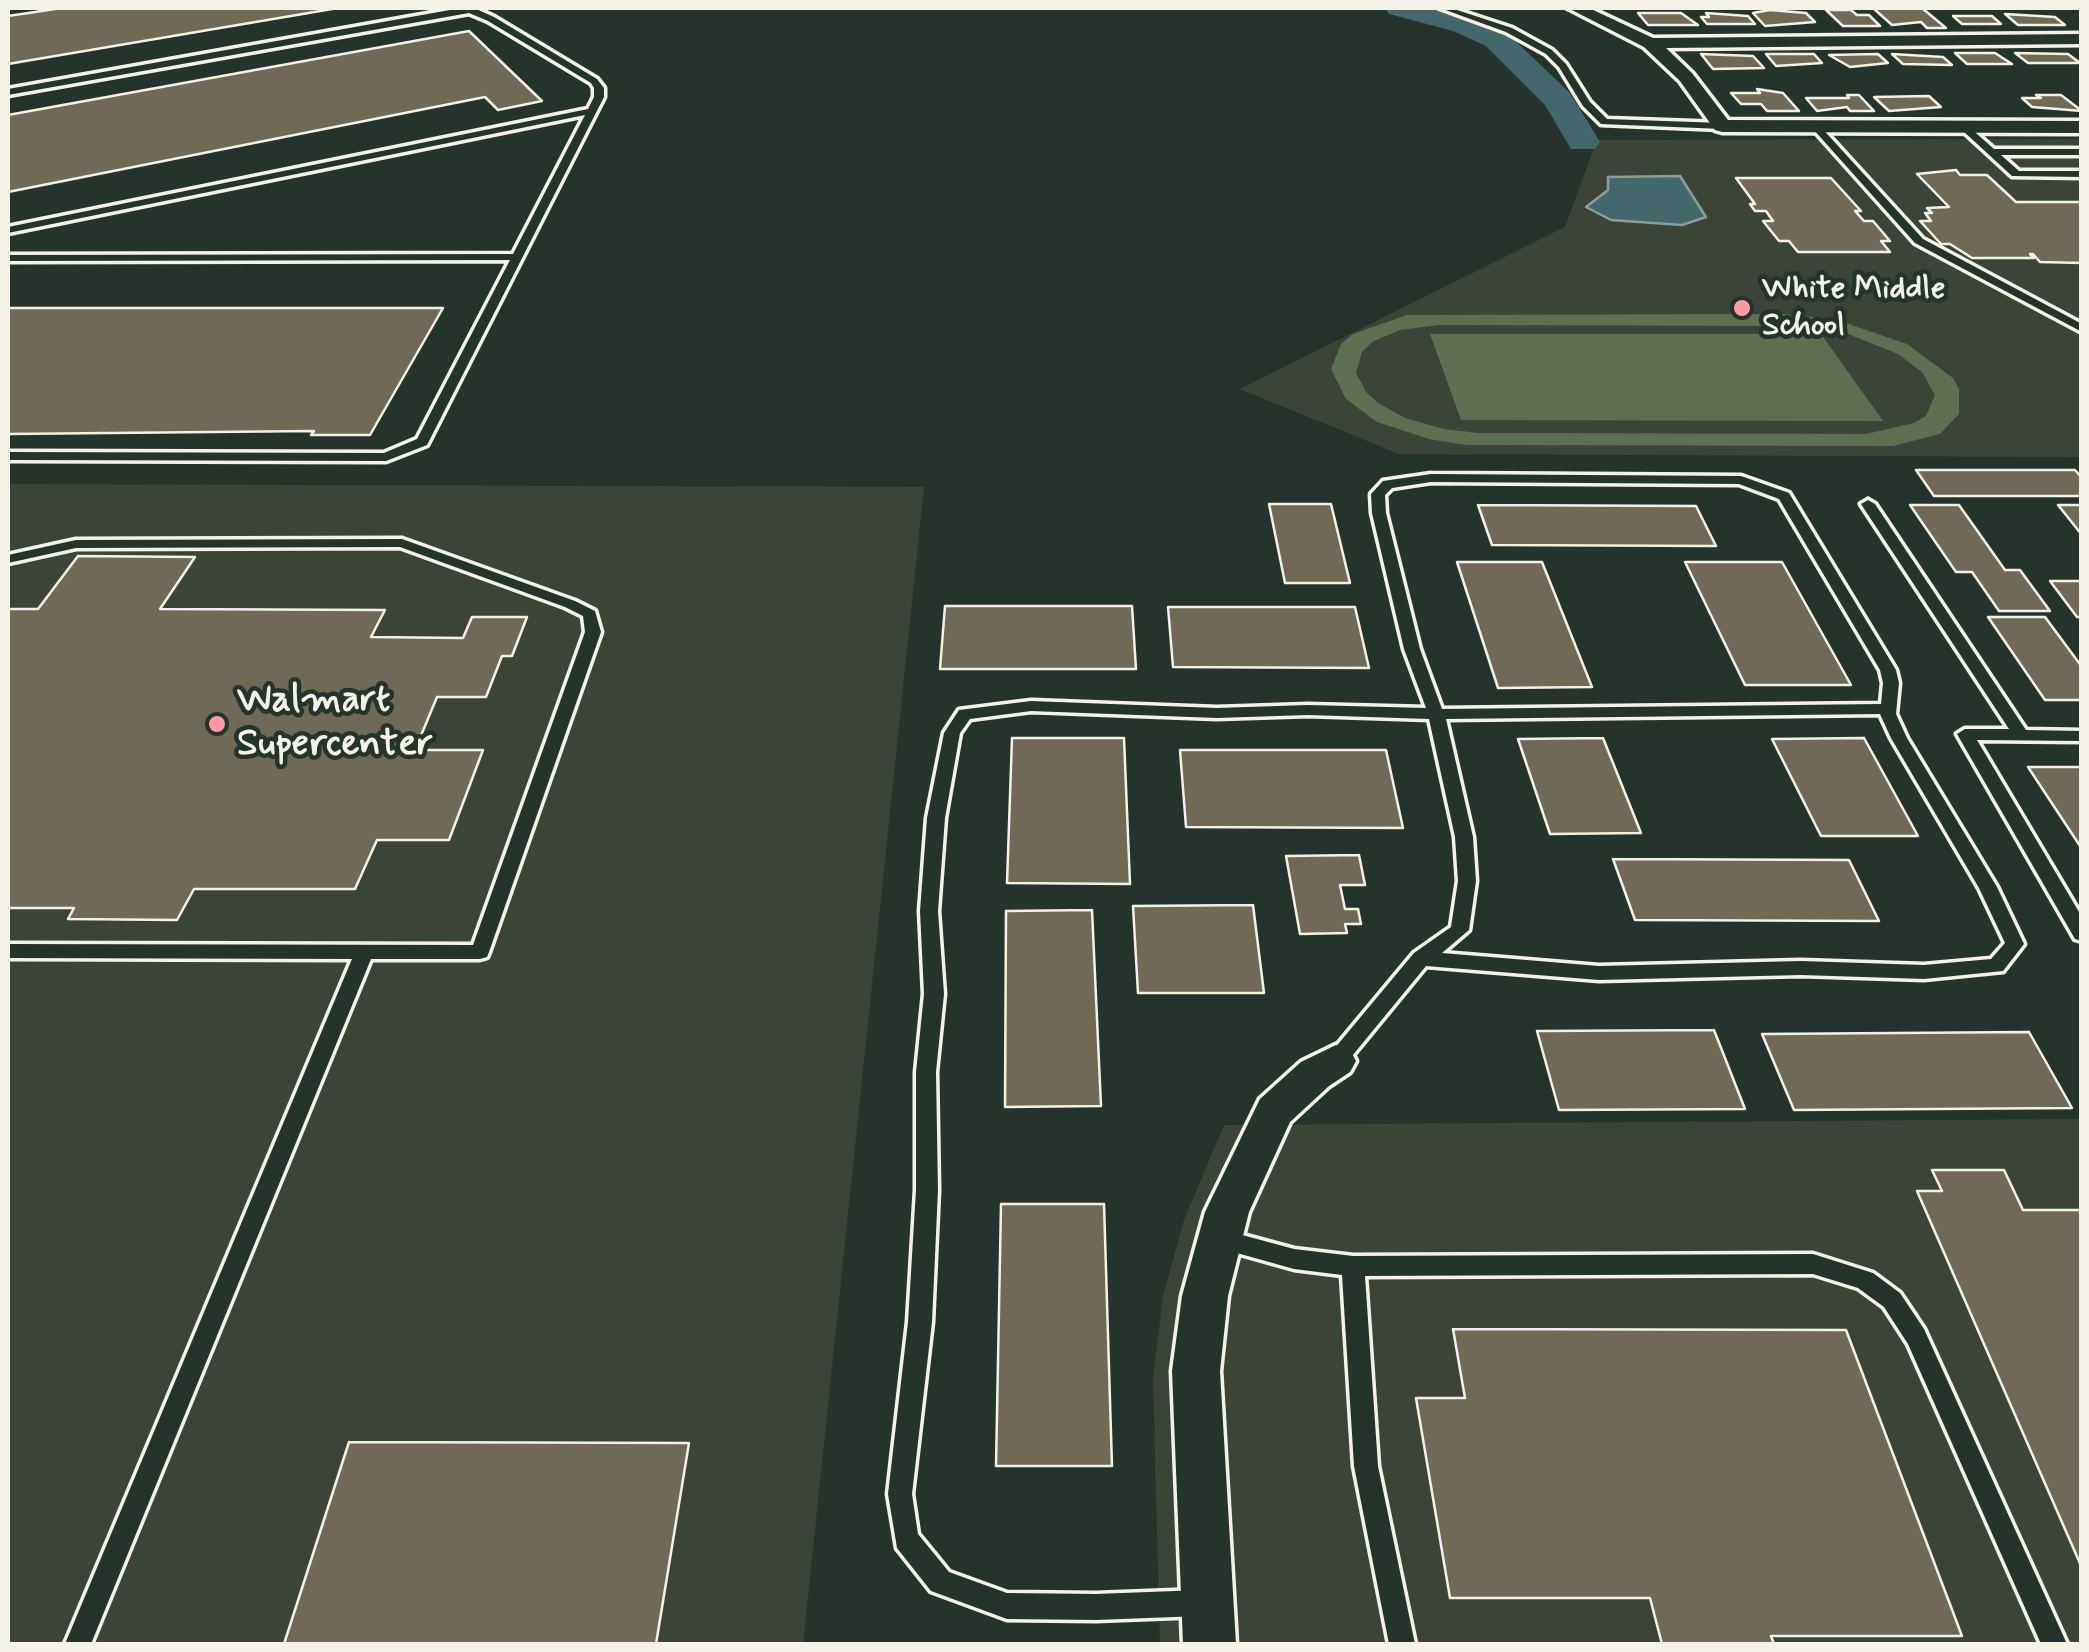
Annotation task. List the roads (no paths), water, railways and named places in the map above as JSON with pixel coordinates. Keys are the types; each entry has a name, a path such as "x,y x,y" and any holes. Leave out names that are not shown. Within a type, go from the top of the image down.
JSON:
{"street":[{"path":"1576,8 1650,43 1686,78 1722,126 2082,127"},
{"path":"1650,43 1703,39 2082,39"},
{"path":"1208,1623 1196,1371 1205,1296 1244,1171 1275,1111 1315,1074 1336,1061"}],"lane":[{"path":"1444,8 1509,30 1549,52 1563,66 1586,104 1604,122 1722,126"},
{"path":"8,92 468,9 594,81 599,88 599,97 422,442 410,450 386,457 8,456"},
{"path":"8,230 592,110"},
{"path":"1816,127 1919,241 2082,329"},
{"path":"1965,128 2016,174 2082,174"},
{"path":"1992,152 2082,152"},
{"path":"8,258 516,258"},
{"path":"1336,1061 1422,958 1460,930 1467,881 1461,820 1436,714 1412,650 1379,513 1378,494 1388,484 1431,478 1699,478 1741,480 1784,496 1888,670 1888,709 1899,738 1979,872 2015,944 1996,966 1924,972 1801,968 1598,972 1422,958"},
{"path":"1868,504 2021,734"},
{"path":"8,559 76,544 402,543 590,614 593,632 480,952 8,950"},
{"path":"1208,1623 1096,1607 1006,1606 940,1582 906,1538 900,1494 920,1322 927,1190 926,1072 934,994 929,911 936,818 952,733 965,714 1004,707 1436,714 1888,709"},
{"path":"2082,736 1964,734 2082,934"},
{"path":"78,1644 364,952"},
{"path":"1220,1239 1294,1260 1353,1266 1813,1264 1865,1280 1892,1300 1916,1337 2054,1644"},
{"path":"1353,1266 1366,1466 1402,1644"}],"water":[{"path":"1680,176 1706,217 1682,225 1611,220 1586,207 1608,190 1608,177"}],"waterway":[{"path":"1399,8 1463,25 1497,40 1559,100 1583,142"}],"place":[{"name":"White Middle School","path":"1742,308"},
{"name":"Walmart Supercenter","path":"217,724"}]}
